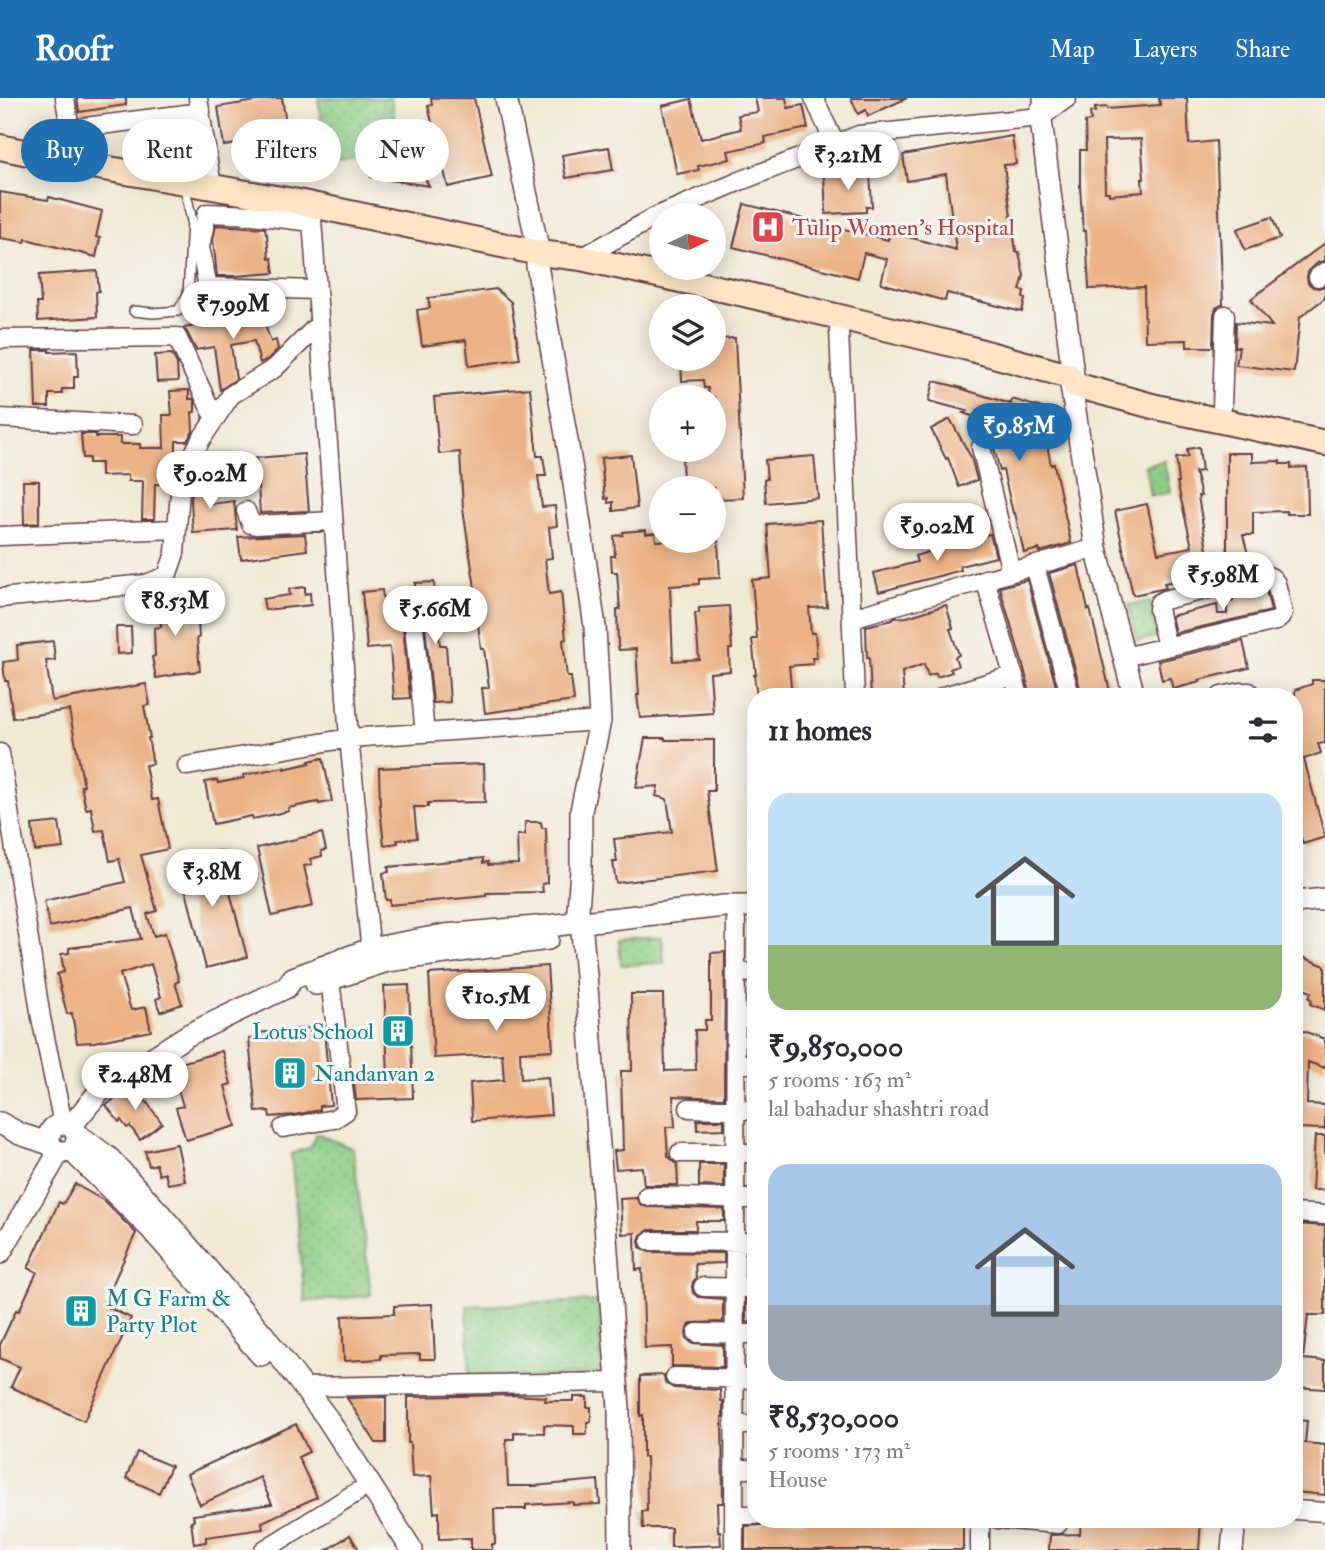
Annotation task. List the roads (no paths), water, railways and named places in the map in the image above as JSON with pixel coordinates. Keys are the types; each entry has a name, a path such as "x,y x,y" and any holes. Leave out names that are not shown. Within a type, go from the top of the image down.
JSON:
{"main road":[{"path":"0,147 21,151"},
{"path":"0,158 312,214 538,259 580,271 1073,381 1325,428"},
{"path":"108,169 212,187 312,214"},
{"path":"538,259 581,258 744,294 968,348 1156,407 1325,443"}],"street":[{"path":"65,98 68,119"},
{"path":"506,98 538,259 595,627 600,720 582,811 577,928 613,1382 619,1408 620,1550"},
{"path":"814,98 835,144"},
{"path":"581,258 654,217 859,135 1039,106 1067,98"},
{"path":"108,122 200,105 212,187"},
{"path":"1039,106 1096,548 1132,688"},
{"path":"317,290 208,287 200,247 207,213 312,214 349,738 371,957"},
{"path":"1222,408 1226,316"},
{"path":"0,598 146,584 167,576 175,553 181,478 200,441 231,396 275,368 319,324"},
{"path":"839,330 855,688"},
{"path":"0,339 177,337 215,419"},
{"path":"0,418 133,425"},
{"path":"981,447 1011,572"},
{"path":"246,511 251,524 256,526 333,521"},
{"path":"0,536 177,529"},
{"path":"852,620 1096,548"},
{"path":"1035,566 1068,688"},
{"path":"1124,657 1167,647 1276,621 1283,613 1276,583 1266,575 1164,600 1159,603 1157,609 1167,647"},
{"path":"985,579 1016,684 992,688"},
{"path":"411,597 425,733"},
{"path":"187,766 349,738 600,720"},
{"path":"0,752 41,1018 65,1138 151,1229 251,1342 315,1426 395,1550"},
{"path":"1303,901 1325,899"},
{"path":"0,1253 65,1138 99,1092 188,1035 287,988 293,978 371,957 387,961 577,928 724,906 747,906"},
{"path":"577,928 746,920 736,972 734,1550"},
{"path":"287,988 296,990 331,980 371,957"},
{"path":"736,972 747,972"},
{"path":"283,1128 334,1119 346,1111 331,980"},
{"path":"736,1018 747,1018"},
{"path":"736,1064 747,1064"},
{"path":"689,1108 747,1110"},
{"path":"0,1123 20,1134 65,1138 108,1158 162,1216 262,1333 304,1387 412,1550"},
{"path":"680,1153 747,1153"},
{"path":"647,1195 747,1199"},
{"path":"1303,1214 1325,1215"},
{"path":"650,1241 747,1242"},
{"path":"703,1287 747,1288"},
{"path":"697,1333 747,1334"},
{"path":"675,1377 747,1379"},
{"path":"304,1387 613,1382"},
{"path":"611,1550 610,1409 613,1382"},
{"path":"734,1425 747,1425"},
{"path":"734,1469 747,1469"},
{"path":"264,1550 357,1492"},
{"path":"1303,1511 1325,1512"},
{"path":"734,1515 747,1515"},
{"path":"980,1528 980,1550"},
{"path":"1232,1550 1234,1528"}],"lane":[{"path":"134,311 178,311 188,295 192,221 186,193"}],"place":[{"name":"Tulip Women's Hospital","path":"768,227"},
{"name":"Lotus School","path":"398,1031"},
{"name":"Nandanvan 2","path":"290,1073"},
{"name":"M G Farm & Party Plot","path":"81,1311"}]}
